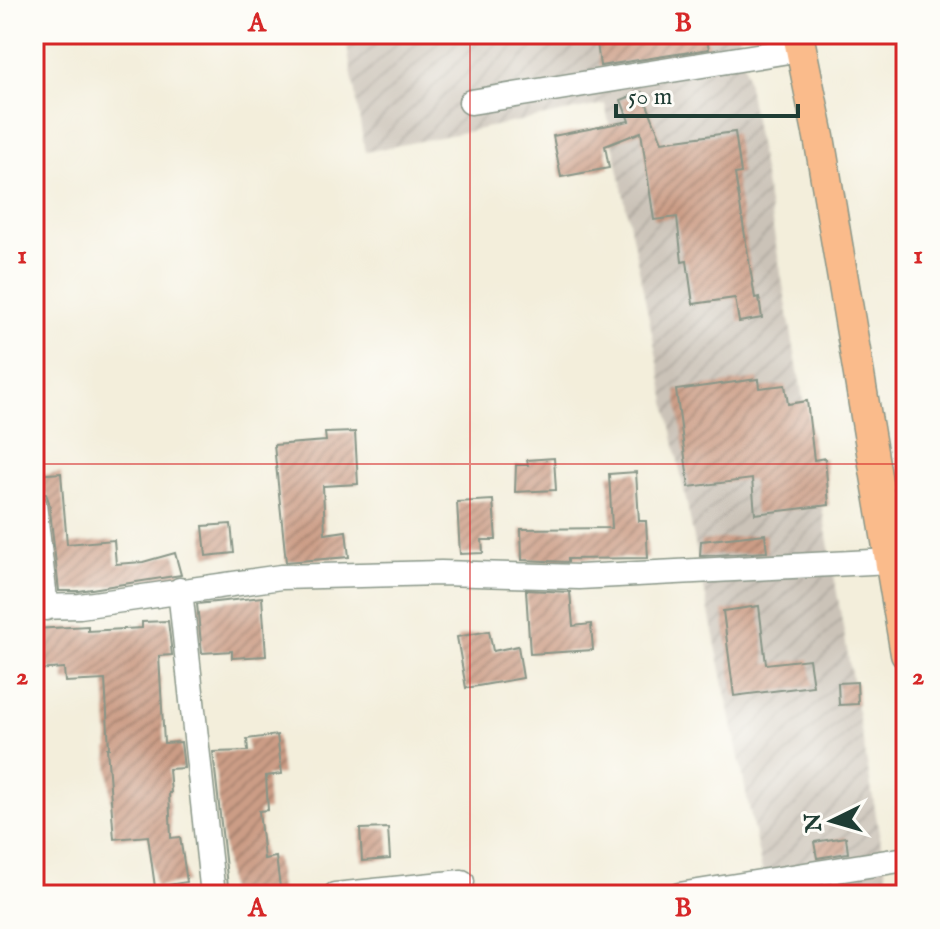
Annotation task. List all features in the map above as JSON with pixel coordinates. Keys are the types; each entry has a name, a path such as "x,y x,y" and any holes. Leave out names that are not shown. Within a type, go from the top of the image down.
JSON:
{"main road":[{"path":"800,41 903,622 906,654"}],"street":[{"path":"471,102 800,41"},
{"path":"34,504 40,608 80,606 281,577 441,573 579,577 891,561"},
{"path":"180,590 213,895"},
{"path":"679,895 906,859"},
{"path":"335,895 462,882"}],"shaded area":[{"path":"345,34 739,34 890,895 767,895 605,104 365,152"}],"building":[{"path":"596,34 706,34 709,49 600,66"},
{"path":"642,92 662,142 735,132 741,173 735,174 755,298 759,297 762,318 739,322 735,298 693,304 687,261 682,262 677,217 654,220 641,132 605,146 609,168 561,177 553,136 629,121 621,100"},
{"path":"758,379 759,388 785,385 788,404 807,401 814,460 825,458 829,505 755,514 752,479 689,487 676,390"},
{"path":"355,432 358,484 323,486 325,534 346,531 349,557 286,562 274,445 326,441 325,433"},
{"path":"554,458 556,490 515,492 516,465 528,465 527,460"},
{"path":"636,472 639,521 646,521 648,558 568,559 568,562 522,560 521,529 612,528 609,474"},
{"path":"61,473 67,544 114,540 116,564 143,562 175,553 181,575 79,591 59,591 49,502 46,494 34,489 34,475"},
{"path":"493,500 496,540 482,540 483,553 460,554 457,502"},
{"path":"231,524 234,553 206,556 203,526"},
{"path":"765,534 767,552 700,556 701,541"},
{"path":"526,590 570,592 573,626 591,624 593,650 530,654"},
{"path":"262,597 266,656 232,658 232,651 202,653 197,604"},
{"path":"759,606 766,664 809,659 813,686 734,696 723,611"},
{"path":"168,621 172,655 159,656 164,743 181,742 184,768 169,769 169,793 171,838 180,837 187,882 155,887 148,836 114,839 105,680 65,682 64,668 34,670 34,629 88,626 88,631 142,628 142,622"},
{"path":"489,631 493,651 518,646 523,678 466,688 457,637"},
{"path":"857,682 858,704 839,705 838,683"},
{"path":"277,735 282,774 266,776 268,810 259,811 264,859 276,857 281,895 229,895 213,752 248,751 247,739"},
{"path":"388,828 390,859 362,861 360,829"},
{"path":"846,837 848,853 817,858 814,842"}]}
